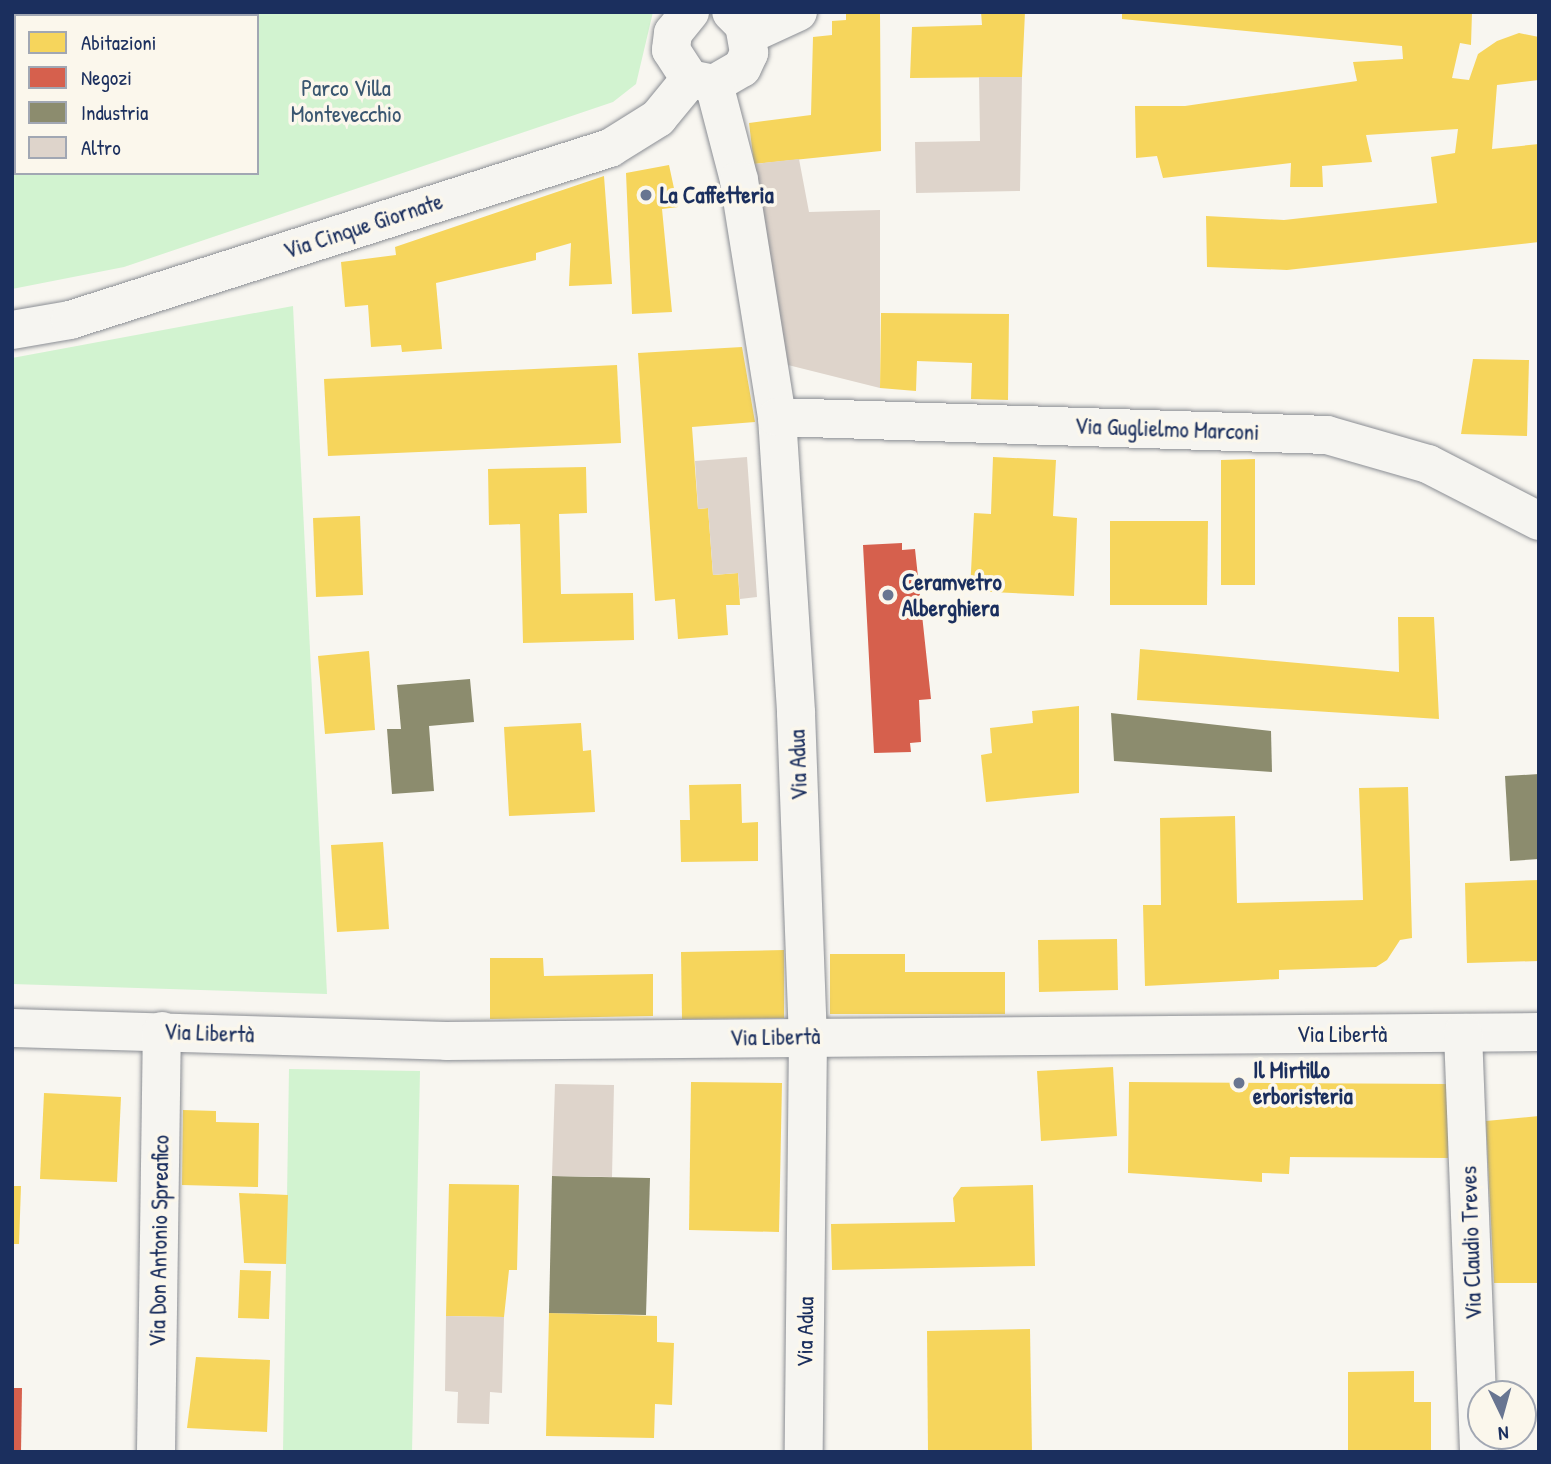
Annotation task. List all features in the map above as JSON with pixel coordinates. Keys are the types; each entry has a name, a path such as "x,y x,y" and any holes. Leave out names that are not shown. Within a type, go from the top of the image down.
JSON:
{"street":[{"name":"Via Adua","path":"690,12 673,33 671,50 702,82 738,180 777,417 808,1037 804,1452"},
{"path":"739,24 797,12"},
{"name":"Via Cinque Giornate","path":"12,330 70,320 610,148 658,118 702,82 742,68 739,24"},
{"name":"Via Guglielmo Marconi","path":"777,417 1327,435 1428,464 1539,521"},
{"name":"Via Libertà","path":"12,1028 446,1041 1539,1032"},
{"name":"Via Don Antonio Spreafico","path":"156,1452 162,1031"},
{"name":"Via Claudio Treves","path":"1463,1033 1479,1452"}],"green space":[{"name":"Parco Villa Montevecchio","path":"12,12 653,12 636,84 613,102 124,267 12,289"},
{"path":"293,306 327,994 12,984 12,358"},
{"path":"289,1069 420,1071 412,1452 283,1452"}],"building: Abitazioni":[{"path":"846,12 880,12 881,151 754,164 749,123 811,115 813,37 832,35 832,21 846,20"},
{"path":"981,12 1025,12 1022,77 910,78 912,27 982,25"},
{"path":"1122,12 1472,12 1471,45 1460,43 1452,78 1469,80 1478,54 1497,41 1519,33 1539,37 1539,80 1497,85 1492,149 1539,144 1539,242 1287,270 1207,267 1206,216 1284,220 1437,203 1431,157 1455,153 1458,129 1366,135 1372,162 1322,166 1323,187 1290,187 1291,163 1163,178 1157,156 1136,158 1135,106 1185,106 1357,81 1353,62 1403,59 1402,46 1122,19"},
{"path":"669,165 678,207 662,209 672,312 632,314 626,173"},
{"path":"604,176 612,284 569,286 571,243 536,253 536,260 436,283 442,349 402,352 401,345 371,347 368,305 345,307 341,262 396,255 395,247"},
{"path":"881,313 1009,314 1008,400 971,399 972,363 917,361 916,391 880,388"},
{"path":"742,347 755,422 692,427 698,509 708,508 713,575 738,573 740,605 726,605 728,635 678,639 675,599 655,601 638,353"},
{"path":"1473,359 1529,360 1527,436 1461,434"},
{"path":"617,365 621,443 328,456 324,379"},
{"path":"993,457 1056,460 1053,516 1077,518 1074,596 970,591 974,513 991,514"},
{"path":"1255,459 1255,585 1221,585 1221,460"},
{"path":"586,467 587,513 559,514 561,594 633,593 634,640 523,643 520,524 489,525 488,469"},
{"path":"360,516 363,595 316,597 313,518"},
{"path":"1110,521 1208,521 1207,605 1110,605"},
{"path":"1398,617 1434,617 1439,719 1137,700 1140,649 1399,672"},
{"path":"369,651 375,730 325,734 318,656"},
{"path":"1079,706 1079,793 986,802 981,755 992,753 990,728 1033,723 1032,711"},
{"path":"581,723 583,751 591,750 595,812 509,816 504,727"},
{"path":"741,784 742,823 758,822 758,861 681,862 680,820 690,820 689,785"},
{"path":"1408,787 1412,938 1400,940 1387,960 1376,967 1279,970 1279,979 1145,986 1143,905 1161,905 1160,818 1235,816 1237,903 1363,900 1359,788"},
{"path":"383,842 389,929 337,932 331,845"},
{"path":"1539,880 1539,961 1467,963 1465,883"},
{"path":"1117,939 1118,990 1039,992 1038,940"},
{"path":"784,950 784,1018 682,1019 681,952"},
{"path":"830,954 905,954 905,972 1005,972 1005,1014 830,1014"},
{"path":"490,958 543,958 544,976 653,974 653,1016 490,1019"},
{"path":"1113,1067 1117,1136 1041,1141 1037,1071"},
{"path":"691,1082 782,1083 779,1232 689,1230"},
{"path":"1129,1082 1449,1084 1448,1158 1290,1157 1289,1174 1262,1173 1262,1182 1128,1173"},
{"path":"44,1093 121,1097 117,1182 40,1179"},
{"path":"183,1110 216,1111 216,1122 259,1123 258,1187 182,1185"},
{"path":"1539,1116 1539,1283 1494,1283 1486,1121"},
{"path":"449,1184 519,1185 517,1270 509,1270 504,1317 446,1316"},
{"path":"1033,1185 1035,1266 832,1270 831,1224 955,1222 953,1198 961,1187"},
{"path":"12,1186 21,1186 19,1244 12,1244"},
{"path":"239,1193 288,1195 286,1264 244,1263"},
{"path":"240,1270 271,1271 269,1319 238,1318"},
{"path":"549,1313 657,1316 657,1342 674,1343 672,1405 655,1404 654,1438 546,1436"},
{"path":"1030,1329 1032,1452 928,1452 927,1331"},
{"path":"196,1357 270,1360 267,1432 187,1428"},
{"path":"1414,1371 1414,1402 1431,1402 1431,1452 1348,1452 1348,1372"}],"building: Negozi":[{"path":"902,543 902,550 915,549 931,699 919,700 921,742 910,743 911,752 874,753 863,545"},
{"path":"12,1388 22,1388 21,1452 12,1452"}],"building: Industria":[{"path":"470,679 474,722 429,726 434,791 392,794 387,729 401,729 397,685"},
{"path":"1111,713 1271,731 1272,772 1114,761"},
{"path":"1539,774 1539,859 1510,861 1505,776"},
{"path":"552,1176 650,1178 646,1315 549,1313"}],"building: Altro":[{"path":"12,62 14,62 12,173"},
{"path":"979,77 1022,77 1020,191 916,193 915,142 980,141"},
{"path":"799,159 809,212 880,210 880,388 784,364 754,164"},
{"path":"747,457 757,597 740,599 738,573 713,575 708,508 698,509 695,461"},
{"path":"555,1084 614,1085 612,1177 552,1176"},
{"path":"446,1316 504,1317 502,1393 490,1392 489,1424 457,1423 458,1392 445,1391"}],"place":[{"name":"La Caffetteria","path":"646,195"},
{"name":"Ceramvetro Alberghiera","path":"888,595"},
{"name":"Il Mirtillo erboristeria","path":"1239,1083"}]}
